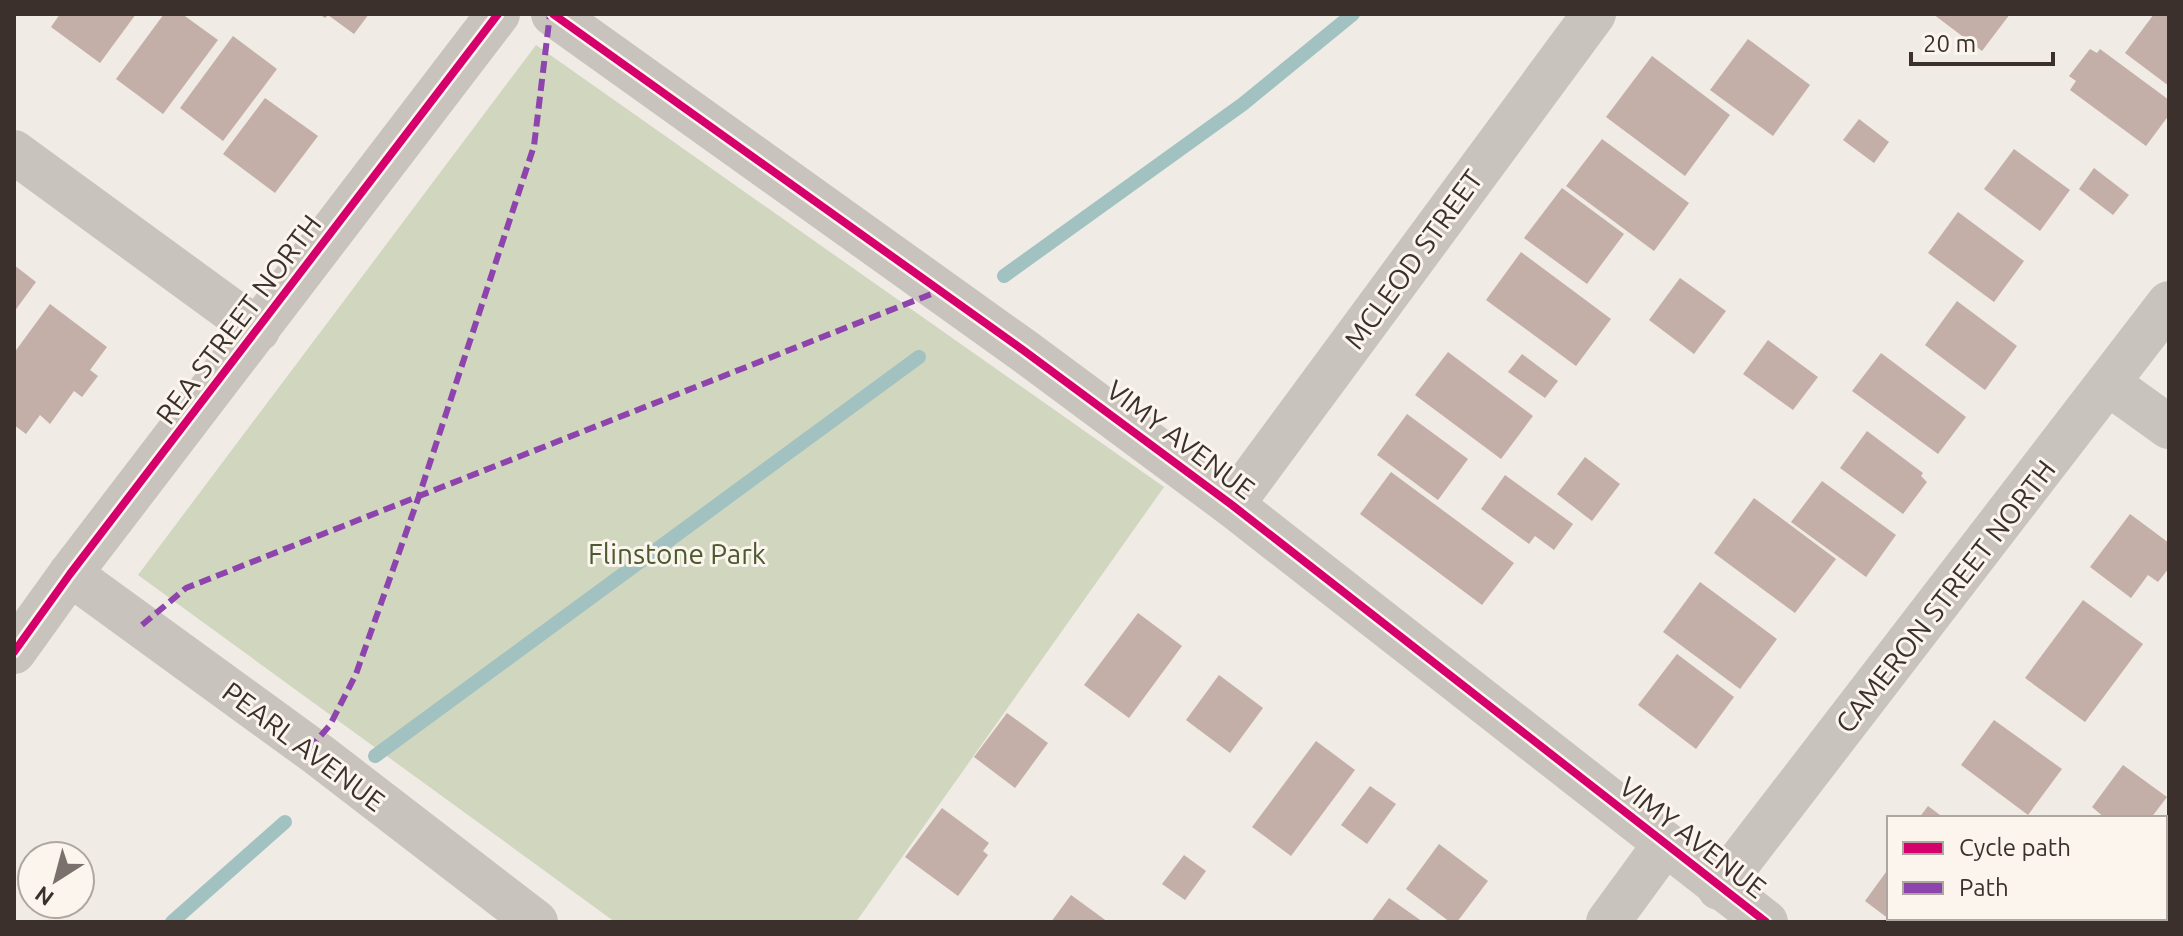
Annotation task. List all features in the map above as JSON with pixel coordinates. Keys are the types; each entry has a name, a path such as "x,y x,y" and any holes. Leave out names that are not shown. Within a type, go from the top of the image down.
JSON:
{"street":[{"name":"REA STREET NORTH","path":"14,652 70,574 498,14"},
{"name":"VIMY AVENUE","path":"553,14 1023,350 1232,505 1766,922"},
{"name":"MCLEOD STREET","path":"1232,505 1594,14"},
{"path":"14,152 258,330"},
{"name":"CAMERON STREET NORTH","path":"1719,888 2169,303"},
{"path":"2109,384 2169,427"},
{"name":"PEARL AVENUE","path":"70,574 319,755 536,922"},
{"path":"1608,922 1665,844"}],"green space":[{"name":"Flinstone Park","path":"536,45 1164,487 856,922 615,922 138,575"}],"building":[{"path":"60,14 136,14 100,63 51,27"},
{"path":"164,14 182,14 218,40 163,114 116,79"},
{"path":"319,14 369,14 354,34 328,15 325,18"},
{"path":"1933,14 2010,14 1982,51"},
{"path":"2154,14 2169,14 2169,86 2125,53"},
{"path":"233,36 277,69 223,141 180,108"},
{"path":"1748,39 1810,85 1773,136 1710,90"},
{"path":"2090,49 2097,53 2100,49 2169,100 2169,115 2146,146 2070,90 2076,81 2069,76"},
{"path":"1652,56 1730,115 1685,176 1606,117"},
{"path":"265,98 318,136 275,193 223,154"},
{"path":"1859,119 1889,142 1874,163 1843,140"},
{"path":"1602,139 1689,203 1654,251 1566,186"},
{"path":"2014,149 2070,190 2040,231 1984,189"},
{"path":"2094,168 2129,195 2113,215 2079,189"},
{"path":"1562,188 1624,234 1587,284 1524,238"},
{"path":"1958,212 2024,261 1994,302 1928,253"},
{"path":"1521,252 1611,319 1576,366 1486,300"},
{"path":"14,265 36,282 14,312"},
{"path":"1680,278 1726,311 1694,354 1649,320"},
{"path":"1957,301 2017,346 1985,390 1925,345"},
{"path":"50,304 107,347 90,370 98,376 82,397 74,391 50,424 40,415 26,434 14,425 14,353"},
{"path":"1768,340 1818,377 1793,410 1743,374"},
{"path":"1448,352 1533,416 1501,459 1415,395"},
{"path":"1881,353 1966,417 1938,454 1852,391"},
{"path":"1522,354 1558,381 1545,398 1508,372"},
{"path":"1407,414 1468,459 1438,500 1377,455"},
{"path":"1867,431 1923,473 1921,476 1927,482 1903,514 1840,468"},
{"path":"1585,457 1620,484 1592,521 1557,494"},
{"path":"1391,472 1514,563 1482,605 1360,514"},
{"path":"1505,475 1573,524 1554,550 1535,536 1529,544 1481,509"},
{"path":"1822,481 1896,535 1866,577 1791,522"},
{"path":"1754,498 1836,559 1795,613 1714,553"},
{"path":"2130,514 2169,543 2169,568 2158,582 2148,575 2131,598 2090,567"},
{"path":"1700,582 1777,639 1740,689 1663,632"},
{"path":"2083,600 2143,644 2085,722 2025,678"},
{"path":"1138,613 1182,646 1129,718 1084,685"},
{"path":"1677,654 1734,697 1696,749 1638,705"},
{"path":"1219,675 1263,708 1230,753 1186,720"},
{"path":"1007,713 1048,743 1015,788 974,757"},
{"path":"1994,720 2062,769 2028,815 1961,765"},
{"path":"1316,741 1355,770 1291,856 1252,827"},
{"path":"2123,765 2167,797 2153,816 2103,816 2092,807"},
{"path":"1370,786 1396,804 1367,844 1341,825"},
{"path":"1928,806 1941,816 1920,816"},
{"path":"942,808 989,843 983,851 988,855 958,896 905,857"},
{"path":"1439,844 1488,881 1457,922 1450,922 1406,889"},
{"path":"1184,855 1206,871 1185,900 1162,884"},
{"path":"1887,871 1887,918 1865,901"},
{"path":"1071,895 1108,922 1051,922"},
{"path":"1389,898 1423,922 1371,922"},
{"path":"1890,920 1962,920 1960,922"}],"waterway":[{"path":"1004,276 1243,104 1353,14"},
{"path":"375,756 919,357"},
{"path":"172,922 285,822"}],"marked path":[{"path":"309,749 330,725 356,674 419,496 534,146 550,14"},
{"path":"142,625 186,588 939,291"}],"cycle path":[{"path":"14,652 70,574 498,14"},
{"path":"553,14 1023,350 1232,505 1766,922"}]}
